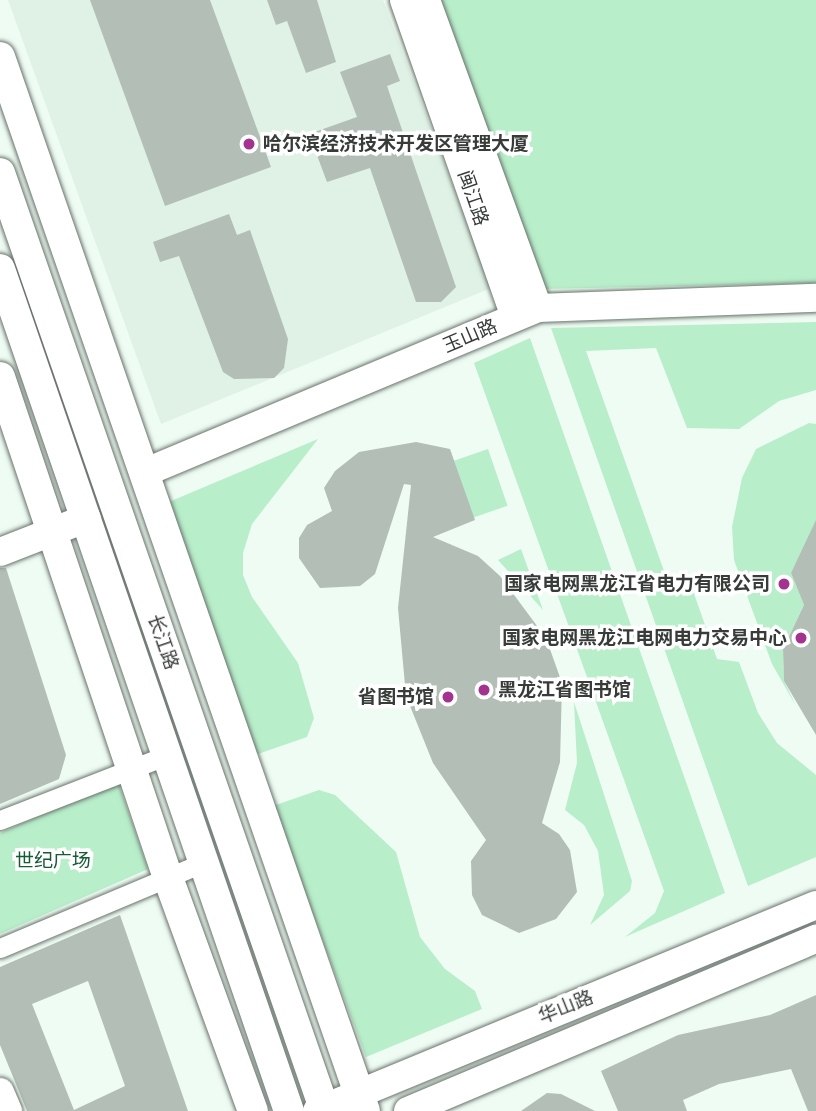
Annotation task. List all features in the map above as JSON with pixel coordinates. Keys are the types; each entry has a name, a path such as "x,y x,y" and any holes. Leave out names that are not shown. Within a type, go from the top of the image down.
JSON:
{"main road":[{"name":"闽江路","path":"404,0 527,313"},
{"name":"闽江路","path":"426,0 527,313"},
{"path":"0,57 146,472 362,1102"},
{"name":"长江路","path":"0,173 322,1110"},
{"name":"长江路","path":"0,269 207,861 289,1111"},
{"name":"玉山路","path":"146,472 527,313 816,298"},
{"path":"0,377 167,875 253,1111"},
{"path":"0,552 87,518"},
{"name":"华山路","path":"322,1110 362,1102 816,905"},
{"name":"华山路","path":"408,1111 816,939"},
{"path":"0,1092 8,1111"}],"street":[{"path":"0,820 170,754"},
{"path":"0,948 167,875 207,861"}],"shaded area":[{"name":"哈尔滨经济技术开发区管理大厦","path":"8,0 383,0 491,288 161,424"}],"green space":[{"path":"436,0 816,0 816,283 541,289"},
{"path":"816,322 816,390 779,401 739,429 687,428 656,348 586,351 670,588 692,588 717,659 739,662 758,713 777,743 816,775 816,857 748,886 551,328"},
{"path":"530,338 725,893 625,937 655,913 664,891 474,363"},
{"path":"809,423 816,424 816,524 791,573 804,605 783,649 784,681 796,706 772,664 734,560 732,527 742,478 756,449"},
{"path":"318,439 252,524 243,553 243,575 252,597 298,663 314,718 307,737 255,755 164,504"},
{"path":"488,449 508,506 473,517 454,461"},
{"path":"521,549 543,610 498,560"},
{"path":"574,702 632,881 630,891 590,925 604,895 598,851 584,825 565,810 577,763"},
{"name":"世纪广场","path":"118,782 148,869 0,934 0,833"},
{"path":"319,790 335,795 396,852 420,937 445,969 475,991 482,1009 366,1057 273,806"}],"building":[{"path":"90,0 210,0 271,167 165,206"},
{"path":"267,0 317,0 336,62 306,73 287,21 276,25"},
{"path":"390,54 400,81 387,86 456,287 441,302 416,302 370,168 327,182 309,134 357,117 340,72"},
{"path":"229,214 237,235 250,230 288,339 284,368 274,378 234,379 223,372 179,256 160,262 153,242"},
{"name":"黑龙江省图书馆","path":"416,442 450,449 475,520 433,537 478,556 500,576 546,638 562,683 560,762 542,823 559,834 570,850 577,892 556,919 519,933 482,915 472,895 471,861 486,840 433,763 406,696 398,608 411,485 404,484 375,574 360,586 320,588 299,558 299,538 307,525 332,511 324,488 335,471 359,452"},
{"name":"国家电网黑龙江电网电力交易中心","path":"816,520 816,735 784,681 783,649 804,605 791,573"},
{"path":"0,568 6,568 66,755 59,779 0,804"},
{"path":"120,915 188,1111 27,1111 0,1045 0,967","holes":["88,981 125,1086 74,1110 32,1004"]},
{"path":"816,995 816,1111 808,1111 791,1069 719,1084 683,1100 687,1111 618,1111 601,1071 678,1035 770,1015"},
{"path":"547,1093 561,1094 595,1111 521,1111"}],"place":[{"name":"哈尔滨经济技术开发区管理大厦","path":"249,144"},
{"name":"国家电网黑龙江省电力有限公司","path":"784,584"},
{"name":"国家电网黑龙江电网电力交易中心","path":"801,638"},
{"name":"黑龙江省图书馆","path":"484,690"},
{"name":"省图书馆","path":"448,697"}]}
